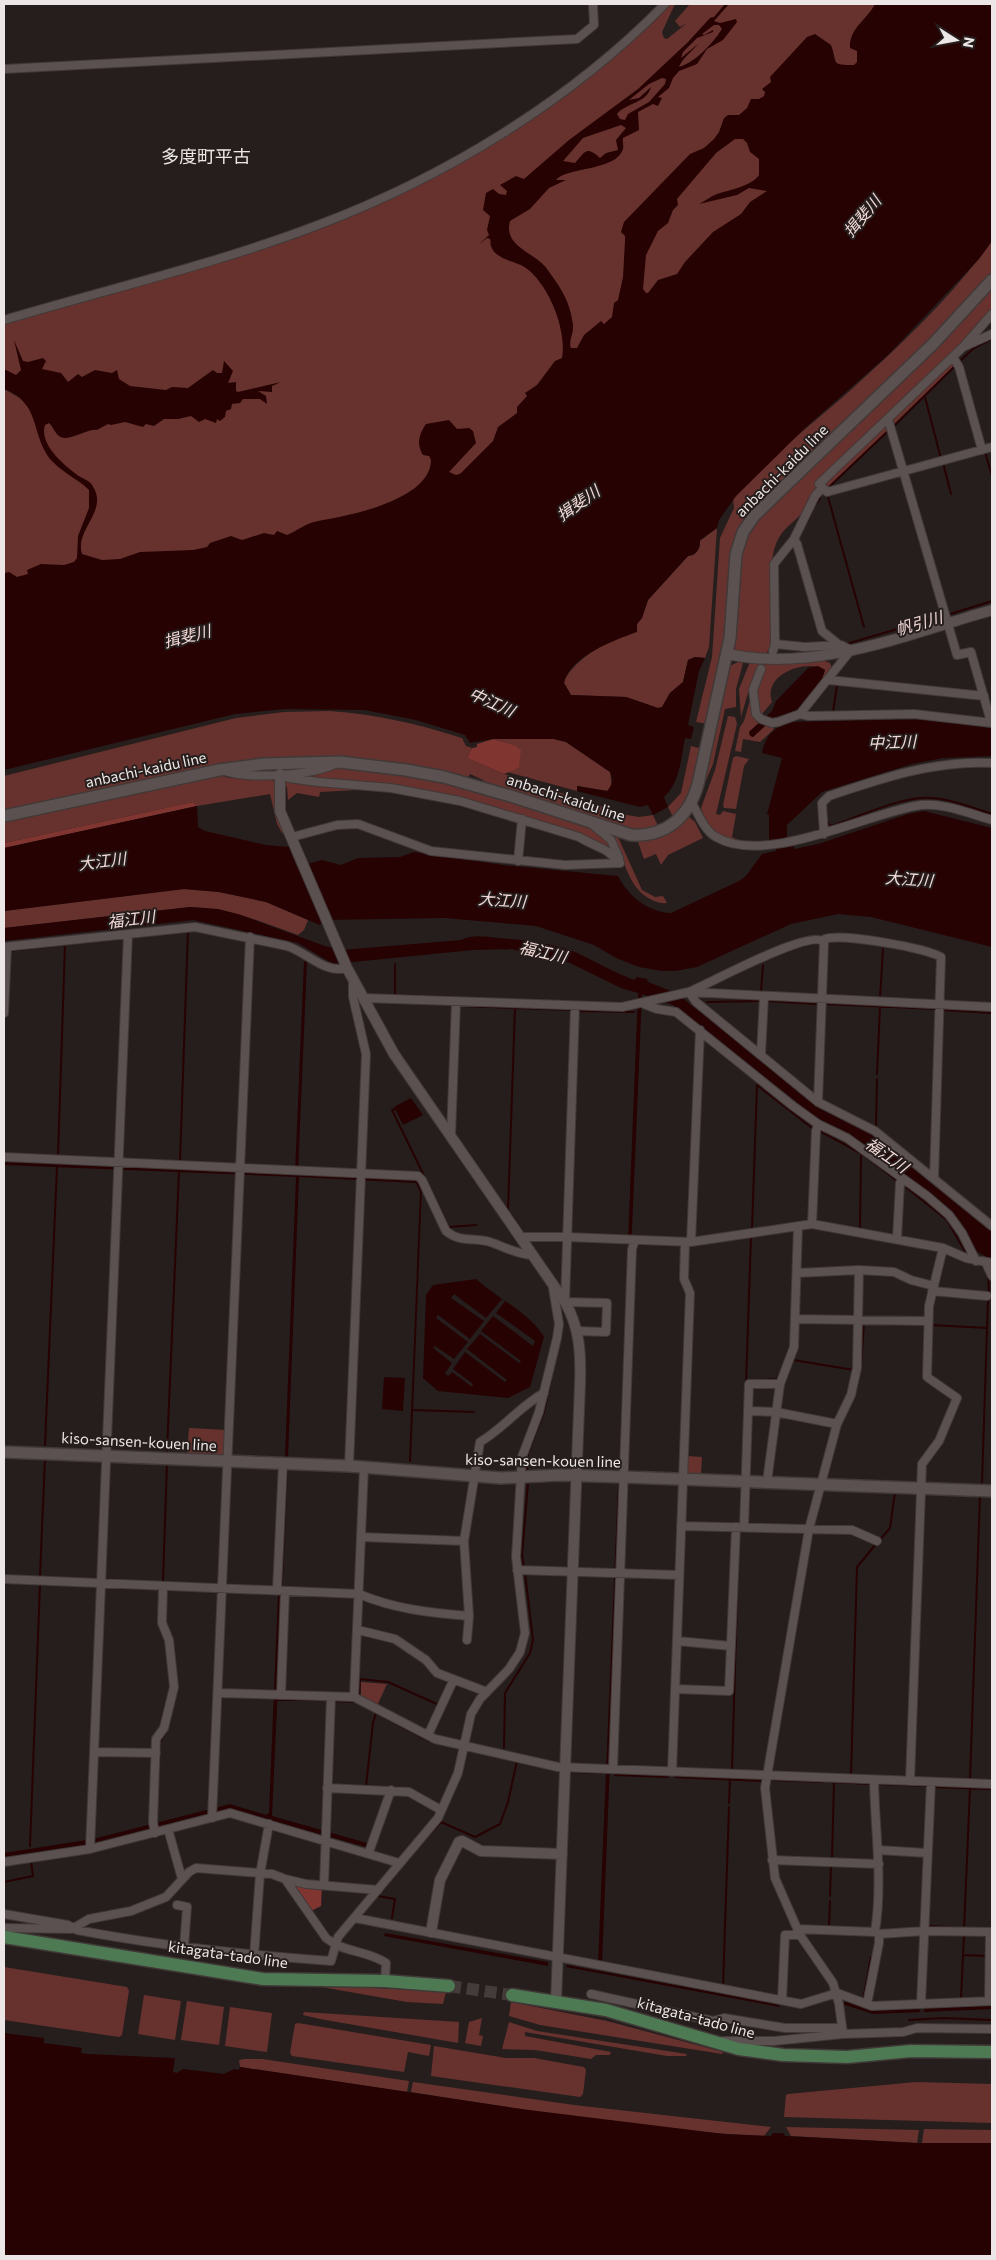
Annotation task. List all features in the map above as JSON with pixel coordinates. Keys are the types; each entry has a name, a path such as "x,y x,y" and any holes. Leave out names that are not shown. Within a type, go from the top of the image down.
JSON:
{"main road":[{"name":"anbachi-kaidu line","path":"4,816 219,770 283,762 340,762 444,777 514,797 631,835 649,834 673,825 692,803 727,654 732,621 737,548 748,524 933,344 992,280"},
{"name":"kiso-sansen-kouen line","path":"4,1452 349,1466 475,1477 624,1477 992,1491"},
{"name":"kitagata-tado line","path":"4,1937 256,1978 384,1981 449,1986"},
{"name":"kitagata-tado line","path":"512,1995 606,2010 739,2049 814,2057 911,2051 992,2052"}],"street":[{"path":"4,68 577,39 594,25 593,4"},
{"path":"4,320 258,246 317,226 386,196 462,157 537,109 600,63 665,4"},
{"path":"992,314 953,357 819,484 827,492 992,447"},
{"path":"963,347 992,334"},
{"path":"953,357 959,366 982,450"},
{"path":"800,714 809,716 914,714 992,722 971,652 957,655 888,419"},
{"path":"822,488 815,496 794,539 774,564 774,647 838,644"},
{"path":"794,539 822,631 838,644 851,650"},
{"path":"727,654 746,658 805,659 851,650 946,621 992,610"},
{"path":"761,669 752,690 756,714 761,719 772,723 792,719 800,714 851,650"},
{"path":"829,680 984,696"},
{"path":"219,770 235,774 280,774 326,768 340,762"},
{"path":"824,834 822,803 829,796 889,776 920,769 992,763"},
{"path":"280,774 289,778 417,792 460,801 522,819 606,848 620,863"},
{"path":"280,774 280,812 329,922 347,968 394,1054 564,1302 577,1331 581,1359 556,2002"},
{"path":"692,803 702,821 714,836 737,844 772,843 824,834 915,806 946,807 992,820"},
{"path":"518,861 522,819"},
{"path":"586,821 611,840 620,863"},
{"path":"292,837 337,825 358,824 431,850 565,865 620,863"},
{"path":"4,1013 5,947 205,927 300,950 327,968 339,971 347,968"},
{"path":"90,1845 128,934"},
{"path":"212,1813 250,937"},
{"path":"818,1102 825,939 851,937 941,957 934,1178"},
{"path":"364,998 575,1006 641,1004 686,993 799,942 814,938 824,942"},
{"path":"349,1466 366,1054 353,997 353,979"},
{"path":"686,993 764,1000 992,1006"},
{"path":"686,993 818,1102 875,1131 992,1226"},
{"path":"761,1054 764,1000"},
{"path":"451,1136 456,1002"},
{"path":"641,1004 676,1012 793,1106 818,1124 847,1138 903,1179 949,1215 962,1233 976,1261"},
{"path":"564,1302 575,1006"},
{"path":"672,1772 690,1293 684,1279 688,1242 700,1030"},
{"path":"812,1224 816,1131 818,1124"},
{"path":"4,1157 119,1166 240,1171 297,1170 362,1176 418,1176 422,1180 446,1231 452,1237 461,1240 490,1242 519,1254 532,1254"},
{"path":"898,1239 900,1184 903,1179"},
{"path":"520,1237 567,1236 688,1242 812,1224 942,1248 976,1261 989,1263 992,1276"},
{"path":"767,1482 780,1384 792,1356 798,1226"},
{"path":"609,1769 617,1573 624,1477 632,1239"},
{"path":"910,1781 922,1464 939,1440 957,1398 927,1377 927,1321 942,1248"},
{"path":"797,1272 860,1270 894,1272 933,1288 987,1296"},
{"path":"842,2031 837,1993 833,1983 798,1932 775,1878 765,1807 766,1776 809,1529 837,1424 851,1395 857,1368 860,1270"},
{"path":"4,1928 72,1929 142,1942 254,1956 331,1961 334,1945 338,1937 442,1810 458,1773 463,1745 472,1714 487,1692 514,1662 523,1642 525,1633 517,1570 520,1478 522,1457 544,1393 559,1324 553,1288"},
{"path":"564,1302 607,1303 606,1332 577,1331"},
{"path":"795,1319 927,1321"},
{"path":"675,1689 729,1691 740,1527 746,1481 750,1384 780,1384"},
{"path":"467,1640 468,1616 464,1541 480,1442 494,1434 532,1399 544,1393"},
{"path":"748,1411 776,1412 837,1424"},
{"path":"277,1695 283,1463"},
{"path":"354,1697 364,1467"},
{"path":"681,1526 852,1530 877,1541"},
{"path":"361,1537 464,1541"},
{"path":"517,1570 680,1575"},
{"path":"4,1579 359,1594 379,1602 409,1609 468,1616"},
{"path":"154,1829 156,1740 164,1728 174,1687 169,1640 162,1623 163,1586"},
{"path":"358,1630 395,1639 426,1660 437,1673 487,1692"},
{"path":"677,1641 731,1646"},
{"path":"428,1736 454,1681"},
{"path":"218,1693 354,1697 428,1736 565,1767 992,1784"},
{"path":"324,1884 331,1697"},
{"path":"94,1752 156,1753"},
{"path":"867,2004 879,1943 877,1933 879,1864 874,1780"},
{"path":"921,2004 931,1782"},
{"path":"327,1788 391,1790 414,1793 442,1810"},
{"path":"369,1852 391,1790"},
{"path":"4,1862 90,1845 154,1829 168,1829 212,1813 230,1813 269,1824 325,1836 399,1863"},
{"path":"254,1956 260,1874 269,1824"},
{"path":"168,1829 182,1879"},
{"path":"431,1932 440,1880 459,1842 481,1851 562,1854"},
{"path":"878,1850 927,1853"},
{"path":"772,1860 879,1864"},
{"path":"72,1929 89,1919 131,1911 160,1900 196,1868 260,1874 306,1884 378,1890"},
{"path":"285,1879 326,1938 334,1945 374,1955 386,1963 384,1981"},
{"path":"177,1905 187,1907 184,1947"},
{"path":"4,1914 68,1925 72,1929"},
{"path":"355,1918 801,2004 837,1993 872,2006 991,2001 991,1932 798,1932 785,1935 782,2000"},
{"path":"591,1994 713,2021 724,2018 785,2028 904,2032 917,2028 992,2029"},
{"path":"714,2042 774,2041 842,2031"}],"shaded area":[{"path":"671,4 675,4 662,32 664,38 667,39 687,23 680,27 675,21 690,4 876,4 866,53 775,185 463,472 426,494 303,533 4,579 4,389 20,398 33,410 4,378 4,323 317,228 503,136 624,47"},
{"path":"992,241 992,273 937,335 742,524 728,627 709,724 696,722 712,657 720,538 734,508 733,499 776,455 909,336 961,280"},
{"path":"992,285 992,311 952,356 815,485 818,488 811,502 780,535 774,551 772,562 771,647 767,652 769,656 735,652 732,648 741,553 751,527"},
{"path":"952,363 954,366 892,426 892,418"},
{"path":"886,425 888,430 826,489 824,484 827,480"},
{"path":"717,528 709,647 705,658 695,657 688,660 683,682 670,693 662,707 658,708 626,697 571,695 564,683 567,675 593,651 616,638 634,633 637,624 642,618 648,600 688,556 694,555 700,546 700,541"},
{"path":"822,660 830,663 833,671 805,705 802,702 822,679 825,670 808,666 798,667 780,676 771,692 772,702 762,714 758,713 755,694 759,671 748,693 741,717 739,689 750,662 784,664"},
{"path":"738,662 743,663 736,689 736,707 725,709 713,764 699,797 730,666"},
{"path":"750,700 760,722 749,732 753,737 767,724 774,729 760,742 743,739 741,752 735,751 740,727 744,721"},
{"path":"329,711 397,720 462,738 466,746 472,748 467,758 504,774 627,815 639,817 653,815 659,828 642,832 487,785 483,780 470,774 467,779 294,759 4,812 4,776 236,718 284,712"},
{"path":"728,716 735,717 737,724 716,814 720,815 723,811 736,814 732,837 745,843 716,834 705,820 701,808 715,770"},
{"path":"493,739 554,739 566,742 610,772 612,786 608,791 577,786 577,791 507,772 519,768 514,745"},
{"path":"493,739 514,745 521,750 519,768 504,774 467,758 472,748 477,747 477,744"},
{"path":"691,746 703,749 693,789 674,819 668,807 681,793"},
{"path":"736,756 749,759 744,766 736,809 724,808 723,805 733,758"},
{"path":"345,766 445,781 585,824 607,841 614,853 610,850 460,799 318,780 318,777 291,776"},
{"path":"215,774 230,778 266,777 274,781 287,832 282,833 277,824 270,794 197,806 193,802 4,843 4,819"},
{"path":"286,780 376,789 320,792 319,797 297,793 288,800 287,787 284,783"},
{"path":"193,802 197,806 4,848 4,843"},
{"path":"688,816 695,822 703,838 668,855 661,865 656,854 644,859 637,839 676,828"},
{"path":"607,832 618,837 642,890 655,897 663,896 667,903 652,900 636,887 630,878 618,849"},
{"path":"184,889 219,892 266,902 308,920 304,930 298,935 232,913 190,907 4,928 4,911"},
{"path":"189,1428 226,1430 225,1456 187,1455"},
{"path":"687,1456 702,1457 701,1474 686,1473"},
{"path":"361,1682 387,1684 377,1706 361,1697"},
{"path":"291,1882 322,1886 321,1906 311,1911"},
{"path":"4,1967 127,1987 129,1991 122,2035 119,2037 4,2020"},
{"path":"321,1985 446,1992 443,2004 407,2002 321,1987"},
{"path":"144,1995 181,2001 175,2040 138,2034"},
{"path":"187,2001 224,2007 219,2045 181,2040"},
{"path":"511,2002 607,2021 723,2052 722,2054 540,2025 509,2016"},
{"path":"230,2007 272,2013 267,2052 225,2046"},
{"path":"304,2012 459,2022 458,2043 320,2019 303,2015"},
{"path":"482,2018 479,2035 483,2036 481,2046 465,2043 469,2022"},
{"path":"509,2022 537,2031 687,2054 686,2056 667,2056 525,2032 525,2036 611,2052 610,2055 596,2055 591,2059 535,2050 502,2049"},
{"path":"295,2024 431,2045 429,2056 408,2052 404,2072 292,2056 290,2053"},
{"path":"434,2046 506,2058 534,2058 584,2067 586,2070 583,2094 580,2097 431,2076"},
{"path":"262,2059 409,2081 407,2092 240,2067 239,2060"},
{"path":"413,2082 574,2105 771,2127 764,2136 631,2125 411,2092"},
{"path":"916,2082 992,2084 992,2123 784,2117 786,2095 788,2094"},
{"path":"786,2127 919,2130 917,2143 791,2136"},
{"path":"924,2129 992,2130 992,2143 922,2143"}],"water":[{"path":"725,4 729,4 714,21 720,23 736,19 737,22 723,40 707,49 697,64 679,71 673,78 669,88 658,97 662,98 658,106 653,104 638,112 639,130 623,138 623,149 619,156 602,165 562,176 556,180 566,180 549,188 530,209 510,221 509,230 515,243 542,263 564,295 570,309 573,325 571,348 577,348 584,335 601,321 604,324 612,317 614,303 618,300 623,277 625,236 621,232 624,222 690,154 704,148 714,139 719,132 724,118 728,115 739,115 747,108 751,99 759,99 764,96 765,92 762,89 771,82 770,77 807,37 815,34 831,45 838,64 854,65 857,62 857,51 850,48 852,35 875,4 992,4 992,241 979,259 889,354 805,428 736,496 719,520 717,528 700,540 697,551 688,556 648,600 642,618 637,624 637,632 594,650 568,673 564,683 571,695 626,697 658,708 662,707 670,693 683,682 688,660 695,657 705,658 699,671 688,725 694,727 691,739 685,738 677,777 664,797 668,807 653,815 648,805 640,807 577,791 577,786 607,791 612,782 612,777 610,772 566,742 554,739 493,739 470,743 465,735 416,720 364,710 285,709 235,714 4,770 4,573 9,572 17,577 28,574 27,570 41,564 64,565 74,562 77,558 78,536 89,508 89,490 52,461 45,451 30,411 16,395 4,389 4,369 16,375 21,370 14,340 23,361 28,362 43,358 46,361 42,369 61,373 68,382 78,374 82,377 95,370 112,373 117,370 119,379 130,386 166,390 172,387 188,388 213,370 217,373 222,373 224,361 233,371 228,383 236,382 236,391 238,392 281,382 272,386 272,392 258,391 266,396 267,404 260,399 243,399 240,403 232,404 231,409 226,411 225,417 220,421 217,419 216,423 205,419 199,422 191,416 178,419 164,419 154,426 146,424 143,427 125,422 108,424 97,430 67,438 59,436 49,423 45,425 45,439 53,453 71,470 91,483 96,494 95,512 83,536 82,554 102,560 120,559 140,552 194,550 207,547 210,543 231,536 242,540 264,533 274,535 277,531 287,535 314,522 386,504 418,486 427,474 431,460 429,456 423,455 419,443 420,435 426,424 449,420 457,429 469,428 473,431 476,443 449,472 456,475 460,474 493,441 498,427 517,413 517,407 527,396 525,393 537,385 555,361 562,358 562,335 559,322 542,285 526,268 501,257 493,251 490,239 487,238 478,245 489,235 487,230 490,216 483,210 486,193 493,189 499,194 506,195 507,191 500,185 516,176 524,179 569,140 638,89 688,42 710,18 714,17","holes":["714,25 719,25 722,29 703,52 679,67 698,44 681,58 683,52 697,38 713,32 713,30 704,35 702,34","662,78 666,79 665,84 649,102 628,114 625,120 620,119 617,114 626,107 641,100 651,87 639,98 629,100 649,84","621,125 626,128 616,140 618,150 606,153 600,158 589,151 584,153 575,163 563,161 583,138","735,139 743,139 747,143 750,152 759,159 759,175 746,185 715,195 699,204 737,195 749,188 767,191 750,202 741,214 713,232 685,262 677,274 658,280 646,293 643,289 646,255 658,231 668,223 673,210 678,205 677,199 716,153"]},
{"path":"818,666 825,670 822,679 798,709 784,719 784,715 775,717 753,737 750,736 749,732 772,711 776,701 808,668"},
{"name":"中江川","path":"931,719 992,728 992,756 943,758 912,764 822,792 787,825 787,839 769,840 769,815 767,814 782,758 762,753 768,736 783,726 783,722"},
{"name":"大江川","path":"197,806 198,827 205,831 266,845 289,847 297,867 322,860 341,865 358,858 400,857 414,852 503,865 618,876 627,890 640,902 654,910 671,913 739,881 746,876 762,854 776,851 776,848 793,845 794,849 818,844 908,814 924,811 992,828 992,947 871,917 838,914 791,924 697,967 662,971 639,967 616,958 594,945 536,926 445,918 323,920 320,925 266,902 219,892 184,889 4,911 4,848"},
{"name":"福江川","path":"190,907 218,909 238,914 325,946 342,950 461,940 475,936 537,942 575,952 634,980 637,977 647,979 648,982 676,993 821,1108 871,1133 992,1229 992,1260 976,1251 961,1223 948,1210 882,1157 861,1142 819,1120 673,1005 642,994 622,1466 619,1466 638,993 621,988 568,962 511,949 473,950 333,964 298,943 193,920 4,941 4,928"},
{"path":"304,961 307,961 298,1173 416,1179 422,1188 411,1462 409,1462 420,1192 416,1183 299,1177 288,1457 285,1457 296,1177 4,1165 4,1161 295,1173"},
{"path":"411,1098 423,1115 403,1125 394,1107"},
{"path":"476,1279 522,1313 538,1328 544,1337 530,1387 508,1398 438,1391 423,1378 426,1295 433,1285"},
{"path":"384,1377 405,1378 403,1411 382,1409"},
{"path":"288,1468 272,1816 367,1843 366,1847 230,1809 86,1845 4,1858 4,1853 93,1839 230,1804 266,1815 269,1813 278,1593 281,1586 286,1470"},
{"path":"618,1484 621,1484 602,1964 598,1964"},
{"path":"615,1772 668,1774 669,1778 614,1776"},
{"path":"675,1775 761,1778 763,1782 674,1778"},
{"path":"385,1933 548,1962 548,1966 384,1936"},
{"path":"567,1965 779,2004 780,2007 566,1967"},
{"path":"847,2000 919,2007 920,2012 873,2014 842,2004"},
{"path":"992,2004 992,2009 924,2012 925,2007"},
{"path":"4,2033 44,2038 44,2043 82,2048 81,2053 175,2058 173,2072 177,2073 183,2069 224,2074 234,2069 239,2070 240,2067 529,2110 724,2134 771,2136 773,2133 783,2133 785,2136 917,2143 992,2143 992,2256 4,2256"}],"pier":[{"path":"454,1294 486,1318 502,1299 505,1301 496,1313 535,1341 533,1346 493,1316 481,1331 521,1361 519,1363 480,1334 467,1349 507,1380 505,1382 465,1352 453,1369 473,1384 472,1387 452,1372 448,1376 445,1373 452,1363 433,1348 435,1346 454,1359 468,1342 436,1318 438,1315 470,1339 484,1321 451,1298"}],"waterway":[{"path":"960,361 974,348 992,339"},
{"path":"893,427 955,366"},
{"path":"925,397 941,459"},
{"path":"828,488 888,431"},
{"path":"985,452 992,476"},
{"path":"943,463 951,494"},
{"path":"992,484 992,491"},
{"path":"828,497 864,627"},
{"path":"815,506 820,498"},
{"path":"804,527 811,514"},
{"name":"帆引川","path":"947,615 992,601"},
{"name":"帆引川","path":"846,644 942,616"},
{"path":"833,712 837,685"},
{"path":"826,804 827,822 831,826 886,806 920,798 948,800 992,814"},
{"path":"180,1160 188,931"},
{"path":"8,951 125,938"},
{"path":"58,1155 65,945"},
{"path":"880,998 883,949"},
{"path":"395,964 395,995 453,997"},
{"path":"761,993 763,965"},
{"path":"707,1002 763,1001"},
{"path":"767,1001 817,1004"},
{"path":"825,1004 937,1009"},
{"path":"461,1006 572,1010"},
{"path":"877,1074 880,1007"},
{"path":"515,1008 508,1210 523,1232"},
{"path":"943,1010 992,1013"},
{"path":"579,1011 634,1012"},
{"name":"福江川","path":"876,1126 877,1079"},
{"path":"757,1085 812,1128"},
{"path":"752,1229 757,1085"},
{"path":"395,1109 392,1110 449,1227 476,1225"},
{"name":"福江川","path":"818,1130 862,1154 896,1180"},
{"name":"福江川","path":"860,1228 861,1156"},
{"path":"45,1445 57,1167"},
{"path":"167,1451 179,1171"},
{"name":"福江川","path":"902,1184 947,1220 967,1255"},
{"path":"746,1383 751,1237"},
{"path":"988,1276 989,1293"},
{"path":"982,1483 988,1298"},
{"path":"861,1367 864,1322"},
{"path":"931,1325 987,1328"},
{"path":"793,1360 854,1370"},
{"path":"760,1380 777,1379 783,1367"},
{"path":"527,1471 528,1453 544,1412 551,1380"},
{"path":"412,1410 474,1412"},
{"path":"40,1576 45,1458"},
{"path":"163,1581 167,1462"},
{"path":"524,1567 522,1555 528,1483 558,1481"},
{"path":"879,1541 890,1528 895,1492"},
{"path":"970,1780 980,1495"},
{"path":"851,1775 857,1567 876,1544"},
{"path":"732,1770 738,1564"},
{"path":"504,1748 505,1693 530,1653 533,1640 525,1573"},
{"path":"30,1846 40,1584"},
{"path":"171,1634 177,1686"},
{"path":"359,1694 360,1679 388,1682 439,1705"},
{"path":"277,1700 327,1700"},
{"path":"334,1701 357,1702"},
{"path":"366,1786 373,1723 376,1713 429,1741"},
{"path":"158,1783 160,1742 166,1732"},
{"path":"428,1836 441,1822 475,1837 500,1824 508,1802 517,1761"},
{"path":"571,1772 608,1773"},
{"path":"729,1803 730,1779"},
{"path":"769,1780 823,1782"},
{"path":"831,1782 871,1784"},
{"path":"832,1859 834,1782"},
{"path":"879,1784 928,1786"},
{"path":"933,1787 992,1789"},
{"path":"964,1929 970,1788"},
{"path":"723,1987 729,1807"},
{"path":"392,1918 395,1899 378,1896 418,1847"},
{"path":"4,1882 33,1876 31,1861"},
{"path":"830,1896 831,1864"},
{"path":"829,1927 830,1901"},
{"path":"921,1918 922,1903"},
{"path":"930,1926 962,1928"},
{"path":"961,1999 964,1934"},
{"path":"963,1955 987,1956"},
{"path":"863,2000 871,1957"},
{"path":"909,2020 943,2018 992,2020"}],"tunnel":[{"path":"449,1986 512,1995"}],"district":[{"name":"多度町平古","path":"206,157"}],"water label":[{"name":"揖斐川","path":"862,216"},
{"name":"揖斐川","path":"578,503"},
{"name":"揖斐川","path":"187,636"}]}
